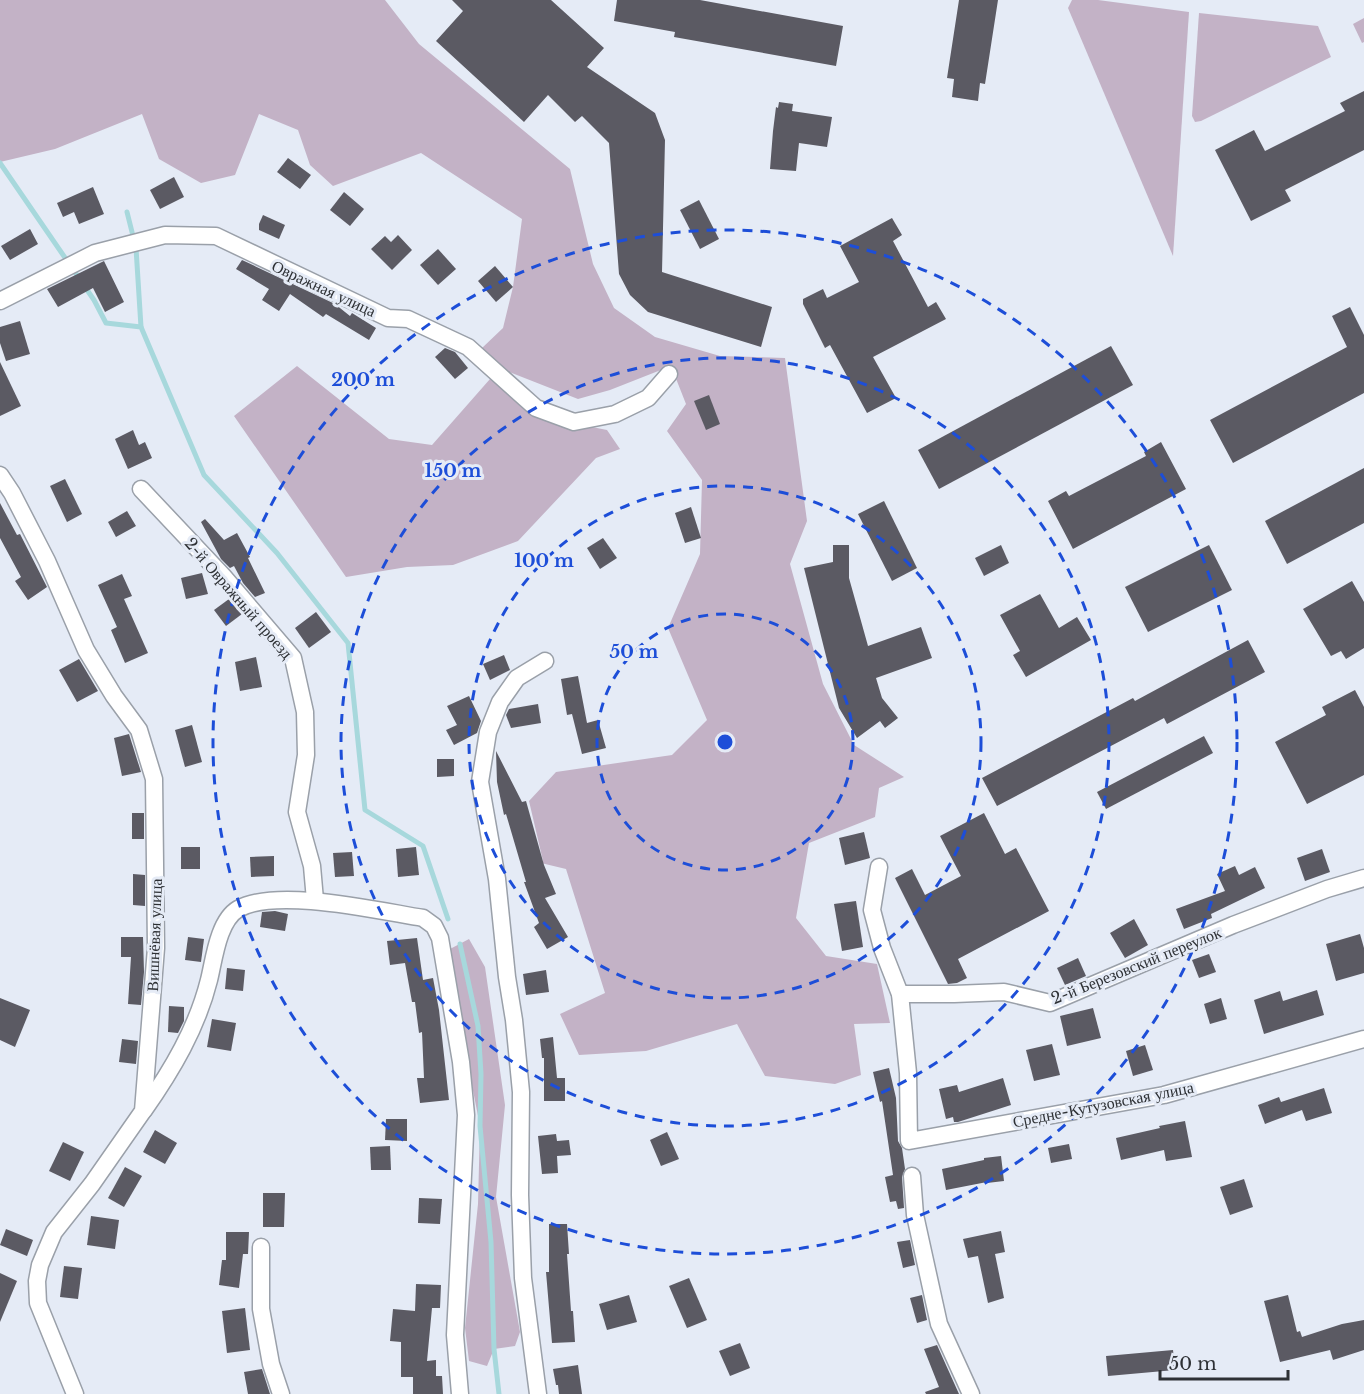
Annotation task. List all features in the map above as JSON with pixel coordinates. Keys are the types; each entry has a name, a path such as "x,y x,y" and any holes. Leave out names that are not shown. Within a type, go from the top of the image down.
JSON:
{"street":[{"name":"Овражная улица","path":"0,301 95,253 165,235 216,236 388,318 408,319 468,347 536,408 574,422 615,414 648,398 669,374"},
{"name":"Вишнёвая улица","path":"0,475 12,493 47,561 86,650 114,696 139,730 154,779 156,948 143,1111"},
{"name":"2-й Овражный проезд","path":"141,489 223,576 293,658 301,687 306,755 297,812 312,866 315,900"},
{"path":"538,1394 523,1278 520,1196 521,1092 497,879 480,782 488,732 500,702 517,678 545,661"},
{"path":"879,867 872,910 882,948 900,994"},
{"name":"2-й Березовский переулок","path":"900,994 1004,992 1050,1003 1233,926 1327,889 1364,878"},
{"path":"75,1394 38,1303 37,1281 40,1265 54,1232 92,1184 168,1076 191,1033 208,983 222,928 236,910 260,902 315,900 423,918 434,926 440,938 461,1062 466,1115 455,1335 460,1394"},
{"name":"Средне-Кутузовская улица","path":"900,994 908,1073 909,1141 1164,1095 1364,1039"},
{"path":"912,1176 915,1215 939,1324 971,1394"},
{"path":"261,1247 262,1319 271,1364 281,1394"}],"shaded area":[{"path":"0,0 385,0 419,44 570,169 593,264 614,308 655,337 720,356 785,358 807,521 790,564 823,684 854,745 904,777 879,788 875,817 809,843 796,918 826,956 877,964 890,1023 854,1024 861,1075 835,1084 765,1076 737,1024 646,1051 579,1055 560,1014 605,993 566,869 541,863 543,861 529,801 556,772 672,755 707,720 668,628 700,554 702,480 667,431 686,404 671,366 610,390 578,399 507,371 482,348 503,328 513,287 522,219 421,153 333,186 310,165 298,130 259,114 235,175 201,183 159,159 142,114 55,149 0,162"},
{"path":"1072,0 1098,0 1189,12 1173,256 1068,8"},
{"path":"1199,13 1318,26 1331,57 1195,122 1192,116"},
{"path":"1364,18 1364,42 1362,43 1353,24"},
{"path":"297,366 389,439 432,445 490,379 552,419 607,430 620,449 596,458 518,541 453,565 407,567 346,577 234,416"},
{"path":"469,939 485,967 505,1105 496,1197 520,1332 515,1346 494,1349 487,1366 469,1361 465,1328 478,1204 480,1126 452,984 450,949"}],"building":[{"path":"452,0 551,0 604,48 587,67 655,113 665,140 662,272 772,307 761,347 648,312 630,295 619,274 609,143 582,116 575,122 548,95 524,122 436,41 463,11"},
{"path":"617,0 700,0 843,26 836,66 674,37 675,32 614,21"},
{"path":"959,0 998,0 985,84 980,83 978,101 952,97 954,79 947,78"},
{"path":"1364,91 1364,150 1285,190 1291,201 1251,221 1215,150 1254,130 1265,151 1345,111 1340,103"},
{"path":"779,102 793,104 792,111 832,117 827,147 799,143 796,171 770,169 776,107 778,108"},
{"path":"288,158 311,175 300,189 277,172"},
{"path":"174,177 184,197 160,209 150,190"},
{"path":"93,187 104,214 79,224 74,212 63,217 57,203"},
{"path":"344,192 364,209 350,226 330,210"},
{"path":"699,200 719,239 700,249 680,210"},
{"path":"263,215 285,225 279,239 259,230"},
{"path":"892,218 902,235 893,241 928,307 936,302 946,319 873,357 896,398 867,413 830,345 825,348 803,304 803,299 823,289 827,298 859,282 840,246"},
{"path":"30,229 38,244 10,260 1,246"},
{"path":"398,235 412,250 392,270 371,249 385,236 391,242"},
{"path":"438,249 456,269 438,285 420,265"},
{"path":"242,260 335,304 350,316 352,313 376,328 369,340 326,314 323,317 290,294 279,311 262,300 269,289 236,269"},
{"path":"104,261 124,302 105,312 93,288 58,307 47,289"},
{"path":"495,266 513,287 496,302 478,281"},
{"path":"1350,307 1364,335 1364,393 1233,463 1210,420 1347,347 1332,316"},
{"path":"20,321 30,354 6,361 0,343 0,327"},
{"path":"1111,346 1133,385 939,489 918,450"},
{"path":"445,348 455,352 468,368 455,379 435,357"},
{"path":"0,362 21,406 0,416"},
{"path":"709,395 720,424 706,430 694,401"},
{"path":"133,430 139,445 145,442 152,458 128,469 115,439"},
{"path":"1161,442 1186,489 1073,549 1048,501 1066,491 1069,496 1146,456 1144,452"},
{"path":"1364,468 1364,523 1287,564 1265,521"},
{"path":"65,479 82,514 67,522 50,486"},
{"path":"884,501 917,568 892,581 858,514"},
{"path":"0,503 17,535 20,534 47,587 28,600 15,581 21,577 0,538"},
{"path":"691,507 701,538 685,543 675,513"},
{"path":"127,511 136,526 116,537 108,522"},
{"path":"205,519 224,540 237,533 265,593 255,597 243,583 234,566 230,568 221,559 201,522"},
{"path":"603,538 617,558 600,569 587,548"},
{"path":"833,545 849,545 849,578 868,646 921,627 932,658 876,678 882,698 898,718 885,728 880,721 857,738 839,708 804,568 833,562"},
{"path":"1001,545 1009,563 984,576 975,558"},
{"path":"1209,545 1232,590 1148,632 1125,587"},
{"path":"202,573 208,594 186,599 181,578"},
{"path":"122,574 132,596 124,599 148,653 125,663 111,630 117,627 98,585"},
{"path":"1352,581 1364,602 1364,648 1346,659 1341,651 1331,656 1303,609"},
{"path":"1040,594 1059,628 1077,617 1091,640 1026,677 1013,655 1020,651 1000,615"},
{"path":"229,599 242,614 226,626 214,610"},
{"path":"316,612 331,632 309,648 295,628"},
{"path":"1248,640 1265,672 1167,724 1164,718 997,806 982,778 1133,698 1135,701"},
{"path":"504,655 510,670 490,680 483,664"},
{"path":"256,657 262,687 240,691 235,662"},
{"path":"79,659 98,691 77,702 59,670"},
{"path":"578,676 587,723 598,720 606,748 582,754 572,714 567,715 561,679"},
{"path":"1355,690 1364,707 1364,775 1307,804 1275,742 1326,715 1322,707"},
{"path":"469,696 481,721 477,733 454,745 446,730 457,725 447,706"},
{"path":"538,704 541,723 511,728 506,715 509,709"},
{"path":"192,725 202,762 185,767 175,730"},
{"path":"129,734 141,772 122,776 114,738"},
{"path":"1204,736 1213,753 1106,809 1097,792"},
{"path":"496,751 522,802 526,801 544,865 556,894 545,898 568,937 547,949 534,927 539,923 524,882 526,882 506,814 504,815 497,782"},
{"path":"437,759 454,759 454,776 437,777"},
{"path":"132,813 144,813 144,839 132,839"},
{"path":"984,813 1005,854 1016,848 1049,911 958,959 967,978 948,984 895,878 912,869 925,895 961,876 940,836"},
{"path":"864,832 870,858 845,865 839,838"},
{"path":"181,847 200,847 200,869 181,869"},
{"path":"416,847 419,875 398,877 396,849"},
{"path":"1322,849 1330,872 1305,881 1297,858"},
{"path":"352,852 354,876 335,877 333,853"},
{"path":"274,856 274,876 251,877 250,857"},
{"path":"1235,866 1239,875 1255,867 1265,888 1211,914 1212,918 1184,929 1176,909 1225,891 1217,874"},
{"path":"133,874 145,875 145,906 133,905"},
{"path":"856,901 863,947 842,951 834,904"},
{"path":"275,911 288,914 285,931 260,927 262,912"},
{"path":"1134,919 1148,945 1125,958 1110,933"},
{"path":"1360,934 1364,948 1364,973 1336,981 1326,944"},
{"path":"121,937 143,937 144,972 141,1005 128,1004 131,957 121,957"},
{"path":"188,937 204,939 201,962 185,960"},
{"path":"417,938 423,980 433,978 449,1100 420,1103 417,1078 424,1078 422,1032 419,1033 415,1002 412,1002 405,963 390,965 387,941"},
{"path":"1209,954 1216,972 1199,978 1192,960"},
{"path":"1078,958 1086,976 1065,985 1057,968"},
{"path":"227,968 245,970 243,991 225,989"},
{"path":"546,970 549,992 526,995 523,974"},
{"path":"1317,990 1324,1015 1264,1034 1254,1000 1280,991 1283,1001"},
{"path":"0,998 30,1010 15,1047 0,1040"},
{"path":"1221,998 1227,1019 1210,1024 1204,1004"},
{"path":"169,1006 184,1007 184,1021 178,1033 168,1032"},
{"path":"1093,1008 1101,1038 1067,1046 1060,1016"},
{"path":"212,1019 236,1023 231,1051 207,1047"},
{"path":"553,1037 557,1078 565,1078 565,1101 544,1101 544,1058 542,1058 540,1039"},
{"path":"122,1039 138,1041 136,1064 119,1062"},
{"path":"1052,1044 1060,1075 1034,1081 1026,1050"},
{"path":"1145,1045 1153,1070 1133,1076 1126,1051"},
{"path":"889,1068 896,1098 898,1141 902,1148 905,1169 902,1177 904,1208 898,1209 896,1201 890,1202 885,1177 893,1175 882,1101 880,1102 873,1072"},
{"path":"1003,1078 1011,1105 958,1122 954,1122 953,1117 946,1119 939,1089 957,1085 959,1092"},
{"path":"1324,1088 1332,1113 1306,1121 1302,1110 1265,1124 1258,1105 1279,1097 1281,1102"},
{"path":"386,1119 407,1119 407,1141 385,1140"},
{"path":"1185,1121 1192,1157 1166,1161 1164,1150 1121,1160 1116,1138"},
{"path":"155,1130 177,1143 165,1164 143,1152"},
{"path":"667,1132 679,1159 661,1166 650,1140"},
{"path":"556,1134 557,1141 569,1140 571,1155 557,1156 558,1173 542,1174 538,1136"},
{"path":"63,1142 84,1152 70,1181 49,1171"},
{"path":"1069,1144 1072,1159 1051,1163 1048,1148"},
{"path":"390,1146 391,1170 371,1170 370,1147"},
{"path":"1001,1156 1004,1181 946,1190 942,1169"},
{"path":"125,1167 142,1176 124,1207 108,1198"},
{"path":"1244,1179 1253,1207 1230,1215 1220,1187"},
{"path":"263,1193 285,1193 284,1227 263,1227"},
{"path":"419,1198 442,1199 440,1224 418,1223"},
{"path":"91,1216 119,1220 115,1249 87,1245"},
{"path":"549,1224 567,1224 569,1254 567,1254 575,1342 552,1343 546,1272 549,1272"},
{"path":"6,1229 33,1240 27,1256 0,1245"},
{"path":"1001,1231 1005,1252 995,1254 1004,1298 988,1303 978,1256 968,1258 963,1239"},
{"path":"226,1232 249,1232 248,1254 243,1254 239,1288 219,1285 222,1260 226,1260"},
{"path":"910,1240 915,1265 903,1268 897,1242"},
{"path":"64,1266 82,1268 78,1299 60,1297"},
{"path":"0,1273 17,1281 0,1322"},
{"path":"689,1278 707,1320 687,1328 669,1286"},
{"path":"416,1284 441,1285 440,1308 432,1308 427,1361 436,1360 436,1376 442,1376 443,1394 413,1394 413,1377 401,1377 401,1342 390,1341 393,1309 415,1311"},
{"path":"629,1295 637,1322 607,1330 599,1304"},
{"path":"922,1295 927,1320 917,1323 910,1298"},
{"path":"1288,1295 1297,1332 1300,1331 1302,1337 1342,1324 1364,1320 1364,1350 1333,1360 1330,1350 1280,1362 1264,1301"},
{"path":"245,1308 250,1350 227,1353 222,1311"},
{"path":"740,1343 750,1368 730,1376 719,1351"},
{"path":"937,1345 959,1394 926,1394 925,1392 939,1387 924,1349"},
{"path":"1173,1350 1175,1370 1108,1376 1106,1356"},
{"path":"578,1365 582,1394 559,1394 553,1369"},
{"path":"262,1369 270,1394 248,1394 244,1372"}],"waterway":[{"path":"0,163 94,300 106,323 141,327 204,475 277,553 348,643 365,810 423,846 448,919"},
{"path":"127,212 136,248 141,327"},
{"path":"460,944 478,1026 481,1074 480,1126 491,1242 494,1349 499,1394"}]}
